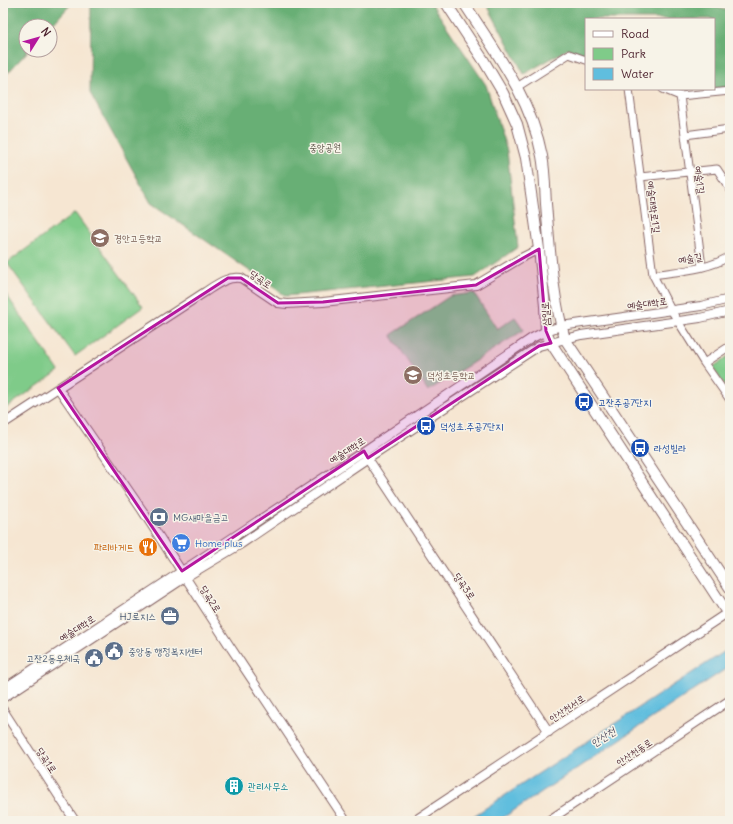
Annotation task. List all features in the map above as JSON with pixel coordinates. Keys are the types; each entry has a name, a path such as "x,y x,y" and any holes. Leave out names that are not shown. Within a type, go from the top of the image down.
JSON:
{"main road":[{"name":"삼일로","path":"446,3 503,92 517,124 526,158 539,249 546,331 551,343 729,614"},
{"name":"삼일로","path":"464,3 517,87 533,122 542,156 556,301 565,339 730,588"}],"street":[{"path":"517,87 569,54 585,60"},
{"name":"예술대학로1길","path":"629,90 653,276 671,310 704,363 730,400"},
{"path":"665,90 680,96 730,92"},
{"name":"예술1길","path":"680,96 702,267"},
{"path":"685,135 730,129"},
{"path":"640,177 717,169 730,189"},
{"name":"당곡로","path":"3,424 228,278 241,278 278,303 287,304 322,302 476,286 521,258 539,249"},
{"name":"예술길","path":"653,276 702,267 724,260 730,256"},
{"name":"예술대학로","path":"366,455 532,338 546,331 561,326 701,306 730,299"},
{"name":"예술대학로","path":"3,689 184,574 366,455 539,346 582,334 700,318 730,311"},
{"path":"704,363 730,346"},
{"name":"당곡2로","path":"58,388 138,504 346,821"},
{"name":"당곡3로","path":"366,455 549,732"},
{"name":"예술대학로","path":"3,698 184,574"},
{"name":"안산천서로","path":"414,821 729,614"},
{"name":"안산천동로","path":"548,821 730,700"},
{"name":"당곡1로","path":"3,710 75,821"}],"highlighted area":[{"path":"539,249 546,331 551,343 539,346 368,458 364,451 182,571 58,388 228,278 241,278 278,303 323,302 476,285"}],"green space":[{"path":"3,3 72,3 58,18 18,18 18,58 22,58 3,78"},
{"name":"중앙공원","path":"91,3 431,3 486,85 507,151 518,247 475,277 286,296 151,203 90,93"},
{"path":"486,3 703,3 725,10 730,8 730,87 715,89 715,18 585,18 585,56 568,49 524,74"},
{"path":"75,213 143,307 75,356 7,263"},
{"path":"3,290 59,371 3,410"},
{"path":"474,293 497,329 515,317 524,330 428,391 391,335 450,296"},
{"path":"730,355 730,393 713,367"}],"water":[{"name":"안산천","path":"730,648 730,666 498,821 466,821"}],"place":[{"name":"경안고등학교","path":"100,238"},
{"name":"덕성초등학교","path":"413,375"},
{"name":"고잔주공7단지","path":"584,402"},
{"name":"덕성초.주공7단지","path":"426,426"},
{"name":"라성빌라","path":"640,448"},
{"name":"MG새마을금고","path":"159,517"},
{"name":"Home plus","path":"181,543"},
{"name":"파리바게트","path":"148,547"},
{"name":"HJ로지스","path":"170,616"},
{"name":"중앙동 행정복지센터","path":"114,651"},
{"name":"고잔2동우체국","path":"94,658"},
{"name":"관리사무소","path":"234,786"}]}
